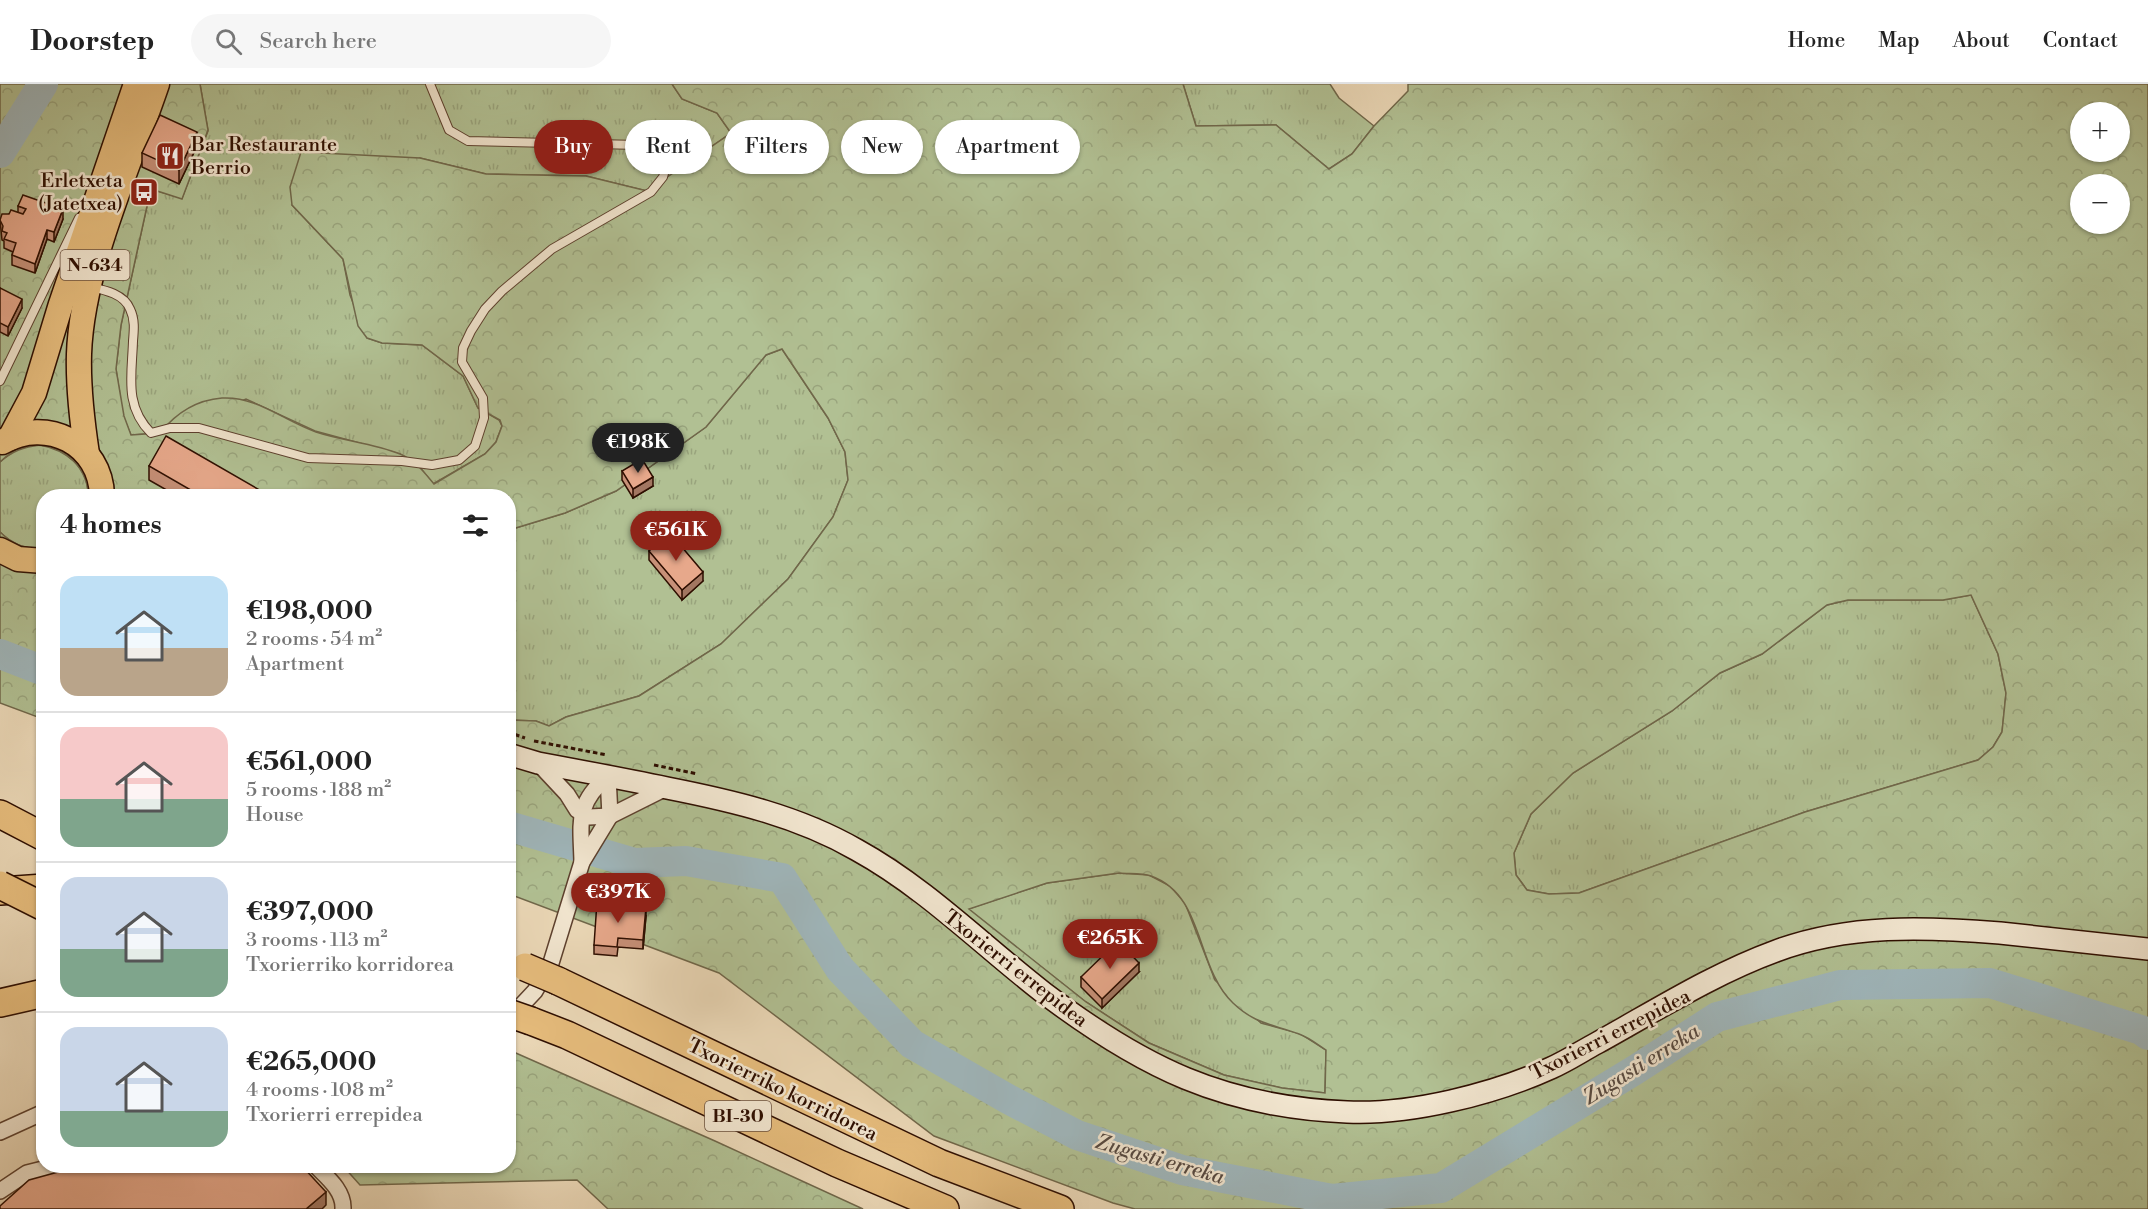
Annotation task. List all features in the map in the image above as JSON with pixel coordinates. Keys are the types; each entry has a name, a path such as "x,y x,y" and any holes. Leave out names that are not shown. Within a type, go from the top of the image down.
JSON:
{"highway":[{"name":"N-634","path":"5,441 34,393 110,155 136,84"},
{"name":"N-634","path":"87,454 80,404 79,353 89,287 105,229 157,84"},
{"name":"N-634","path":"5,441 30,432 51,433 71,441 87,454 96,468 104,489"},
{"path":"6,559 36,561"},
{"path":"0,814 36,833"},
{"path":"0,885 36,903"},
{"path":"0,891 36,889"},
{"name":"Txorierriko korridorea","path":"517,964 558,981 939,1163 1060,1209"},
{"path":"0,1003 36,995"},
{"name":"BI-30","path":"516,1016 567,1035 837,1162 945,1209"}],"main road":[{"name":"Txorierri errepidea","path":"516,756 538,763 609,766 666,788 737,802 829,834 885,867 963,926 1043,992 1115,1043 1157,1067 1215,1091 1279,1106 1351,1113 1391,1111 1490,1091 1551,1068 1728,971 1778,950 1836,935 1886,928 1945,929 2057,938 2148,950"}],"street":[{"path":"538,763 567,794 581,816"},
{"path":"582,862 581,816 589,796 609,766"},
{"path":"516,1016 520,1007 535,991 548,968 582,862 609,820 611,801 609,766"},
{"path":"581,816 609,820 666,788"},
{"path":"0,1132 36,1116"},
{"path":"0,1191 27,1173 36,1171"},
{"path":"322,1173 344,1200 344,1209"}],"lane":[{"path":"89,287 116,294 130,307 134,326 131,387 133,405 141,423 151,433 171,428 199,428 308,458 402,461 432,465 459,460 475,446 484,418 483,398 462,362 463,348 485,309 502,291 552,249 651,192 663,177 669,156 665,150 639,145 468,141 449,130 430,84"},
{"path":"0,381 110,155"}],"path":[{"path":"516,735 609,766"},
{"path":"644,763 700,774"}],"green space":[{"path":"0,84 200,84 208,130 182,199 154,190 147,206 121,325 116,369 124,416 131,435 160,433 173,419 195,405 213,399 235,398 259,405 316,432 400,454 415,463 434,484 485,454 496,442 502,426 500,420 478,408 463,376 422,345 382,343 367,338 358,326 343,259 292,205 290,187 301,152 420,158 486,174 586,176 647,191 672,174 712,174 712,146 724,138 724,174 829,174 829,120 724,120 724,123 717,113 682,99 672,84 1183,84 1196,126 1276,125 1329,169 1352,154 1374,126 1408,91 1408,84 2148,84 2148,1209 1135,1209 1113,1203 934,1136 719,973 516,897 516,720 536,721 549,726 566,717 639,696 721,644 788,579 833,517 848,480 845,452 828,418 782,349 766,355 706,427 616,491 565,513 516,528 516,489 87,489 83,474 76,464 58,450 36,445 17,450 0,462","holes":["1971,595 1998,654 2006,693 2002,732 1993,747 1978,760 1805,812 1579,893 1549,894 1527,890 1516,875 1514,853 1531,814 1573,773 1672,711 1720,673 1762,654 1827,605 1848,600 1943,600","1119,873 1151,876 1168,885 1181,899 1191,915 1212,971 1221,988 1233,1003 1256,1019 1302,1035 1326,1050 1325,1093 1282,1088 1224,1075 1149,1043 1086,1002 969,909 1047,883"]},
{"path":"200,84 672,84 682,99 717,113 724,123 724,138 712,146 712,120 625,120 625,174 672,174 647,191 586,176 486,174 420,158 292,205 343,259 350,295 367,338 382,343 422,345 463,376 478,408 499,420 502,426 496,442 485,454 433,484 420,467 400,454 315,431 246,399 160,433 131,435 123,416 116,369 121,325 147,206 154,190 182,198 208,131"},
{"path":"1183,84 1330,84 1339,98 1374,126 1352,154 1329,169 1276,125 1196,126"},
{"path":"782,349 828,418 845,452 848,480 833,517 788,579 721,644 639,696 566,717 549,726 536,721 516,720 516,528 565,513 616,491 706,427 766,355"},
{"path":"40,445 50,447 67,456 85,476 87,489 36,489 36,548 14,543 0,532 0,462 18,450"},
{"path":"0,532 9,540 20,545 36,548 36,716 0,703"},
{"path":"1971,595 1998,654 2006,693 2002,732 1993,747 1978,760 1805,812 1579,893 1549,894 1527,890 1516,875 1514,853 1531,814 1573,773 1672,711 1720,673 1762,654 1827,605 1848,600 1943,600"},
{"path":"1119,873 1149,875 1170,886 1185,903 1215,980 1261,1023 1301,1034 1326,1050 1325,1093 1282,1088 1224,1075 1149,1043 1086,1002 968,909 1047,883"},
{"path":"516,1053 863,1209 608,1209 577,1180 360,1185 349,1173 516,1173"}],"building":[{"path":"160,115 197,132 179,170 142,153"},
{"path":"23,195 63,209 54,232 47,230 35,264 12,255 16,243 4,239 7,233 2,231 3,226 0,220 2,214 9,214 11,210 23,214 26,209 18,206"},
{"path":"0,288 22,299 8,327 0,323"},
{"path":"166,436 258,489 189,489 149,466"},
{"path":"642,459 653,477 633,489 622,471"},
{"path":"670,533 703,572 682,590 649,551"},
{"path":"597,902 646,907 643,940 618,938 617,947 594,945"},
{"path":"1118,941 1139,963 1102,999 1081,977"},
{"path":"54,1173 308,1173 326,1192 306,1209 0,1209 0,1206 29,1180"}],"waterway":[{"path":"0,153 43,84"},
{"name":"Zugasti erreka","path":"0,654 36,668"},
{"name":"Zugasti erreka","path":"516,828 634,863 686,861 782,878 840,969 912,1044 1077,1135 1182,1170 1332,1199 1441,1188 1635,1070 1717,1017 1840,985 1990,983 2141,1030 2148,1035"}],"place":[{"name":"Bar Restaurante Berrio","path":"170,156"},
{"name":"Erletxeta (Jatetxea)","path":"144,192"}]}
